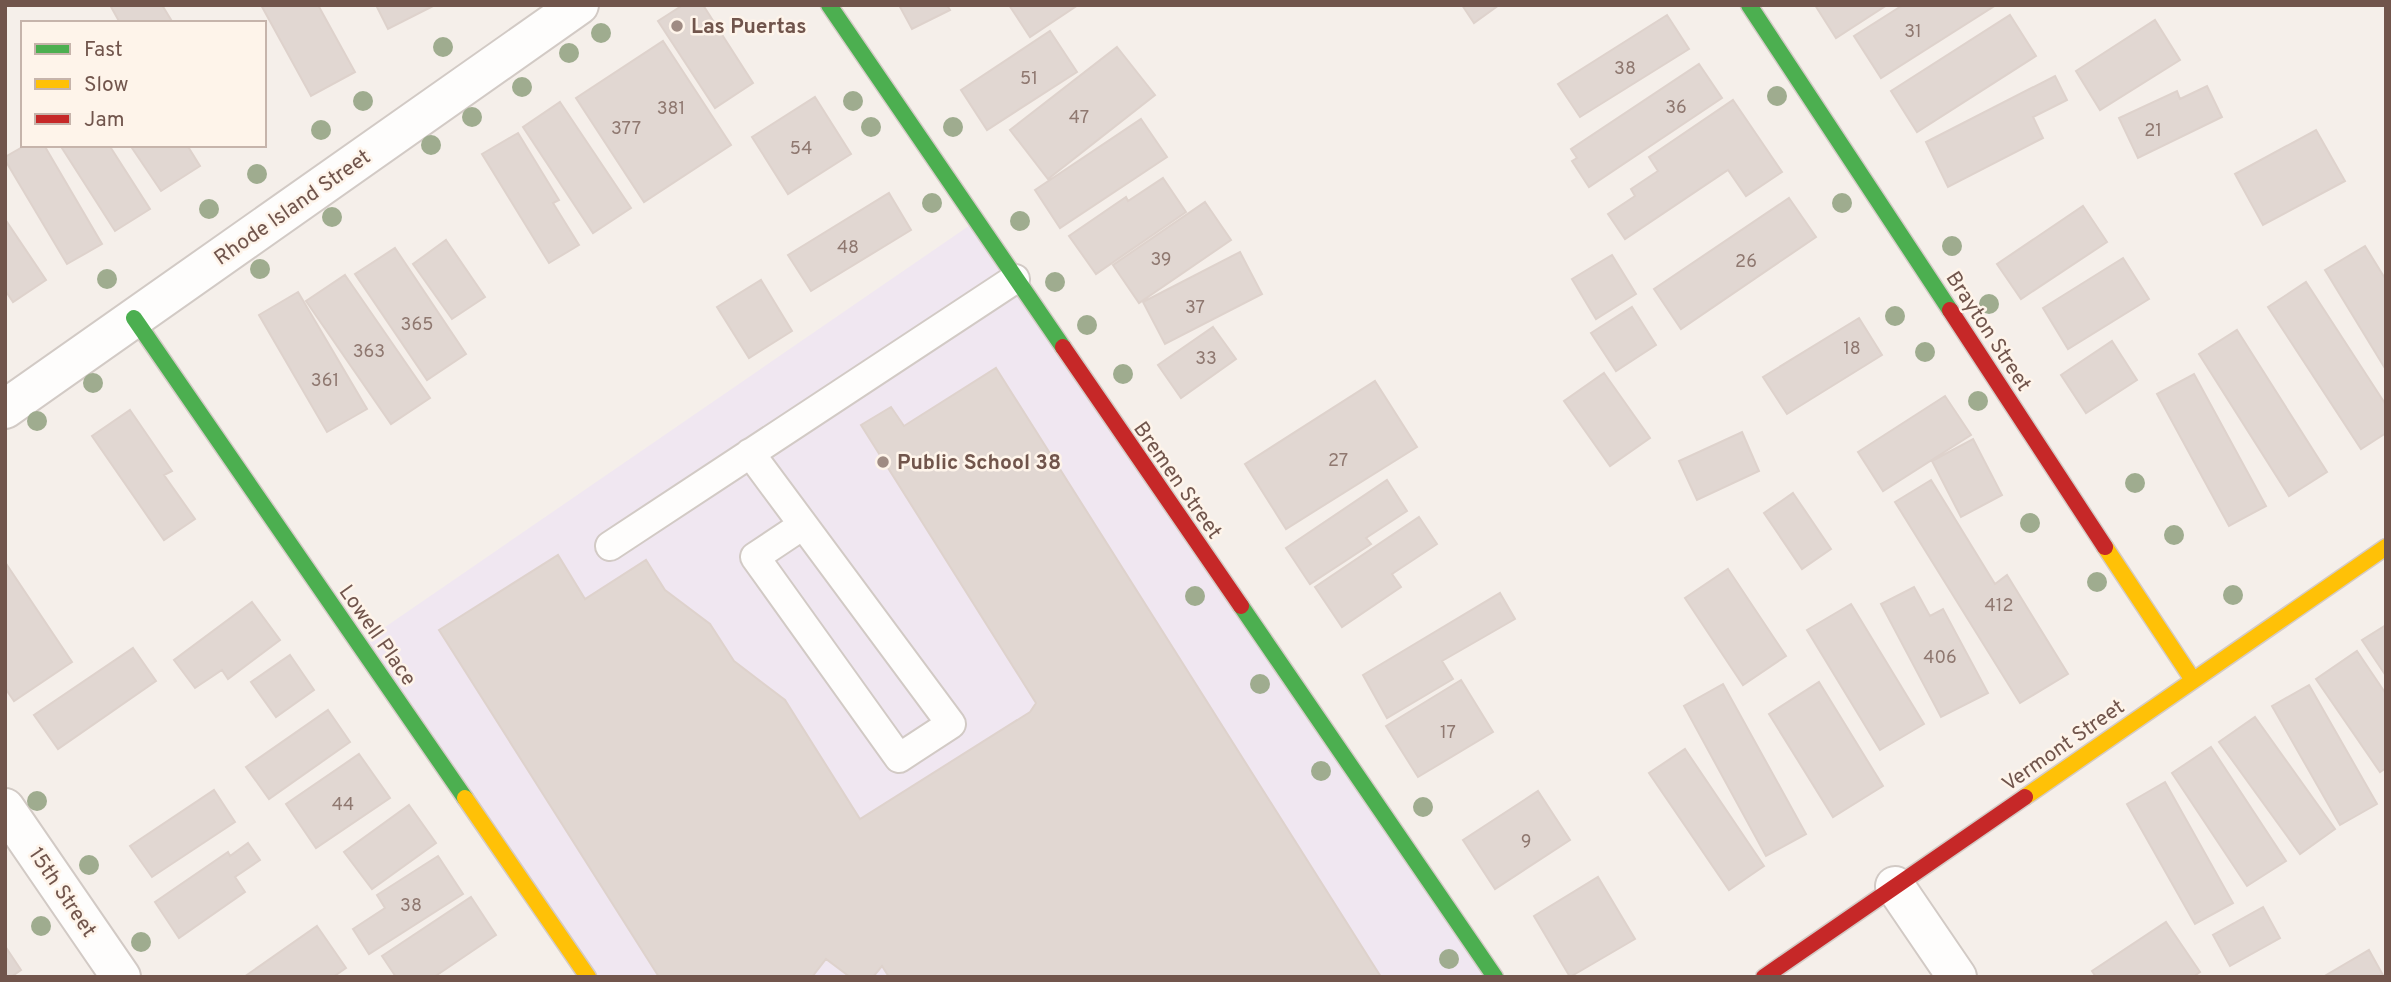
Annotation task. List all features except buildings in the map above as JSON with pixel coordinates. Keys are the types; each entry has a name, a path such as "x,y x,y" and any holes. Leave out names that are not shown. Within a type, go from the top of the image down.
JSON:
{"street":[{"name":"Rhode Island Street","path":"5,409 579,5"},
{"name":"Bremen Street","path":"829,5 1495,977"},
{"name":"Brayton Street","path":"1749,5 2193,680"},
{"name":"Lowell Place","path":"134,318 588,977"},
{"name":"Vermont Street","path":"1764,977 2386,547"},
{"name":"15th Street","path":"5,808 121,977"},
{"path":"1895,886 1957,977"}],"lane":[{"path":"610,546 1015,279"},
{"path":"750,453 951,724 899,758 755,557 803,525"}],"shaded area":[{"name":"Public School 38","path":"976,221 1495,977 588,977 359,645"}],"traffic: fast":[{"path":"829,5 1063,347"},
{"path":"1749,5 1950,310"},
{"path":"134,318 465,798"},
{"path":"1241,606 1495,977"}],"traffic: slow":[{"path":"2105,547 2193,680"},
{"path":"2025,797 2386,547"},
{"path":"465,798 588,977"}],"traffic: jam":[{"path":"1950,310 2105,547"},
{"path":"1063,347 1241,606"},
{"path":"1764,977 2025,797"}],"place":[{"name":"Las Puertas","path":"677,26"},
{"name":"Public School 38","path":"883,462"}]}
